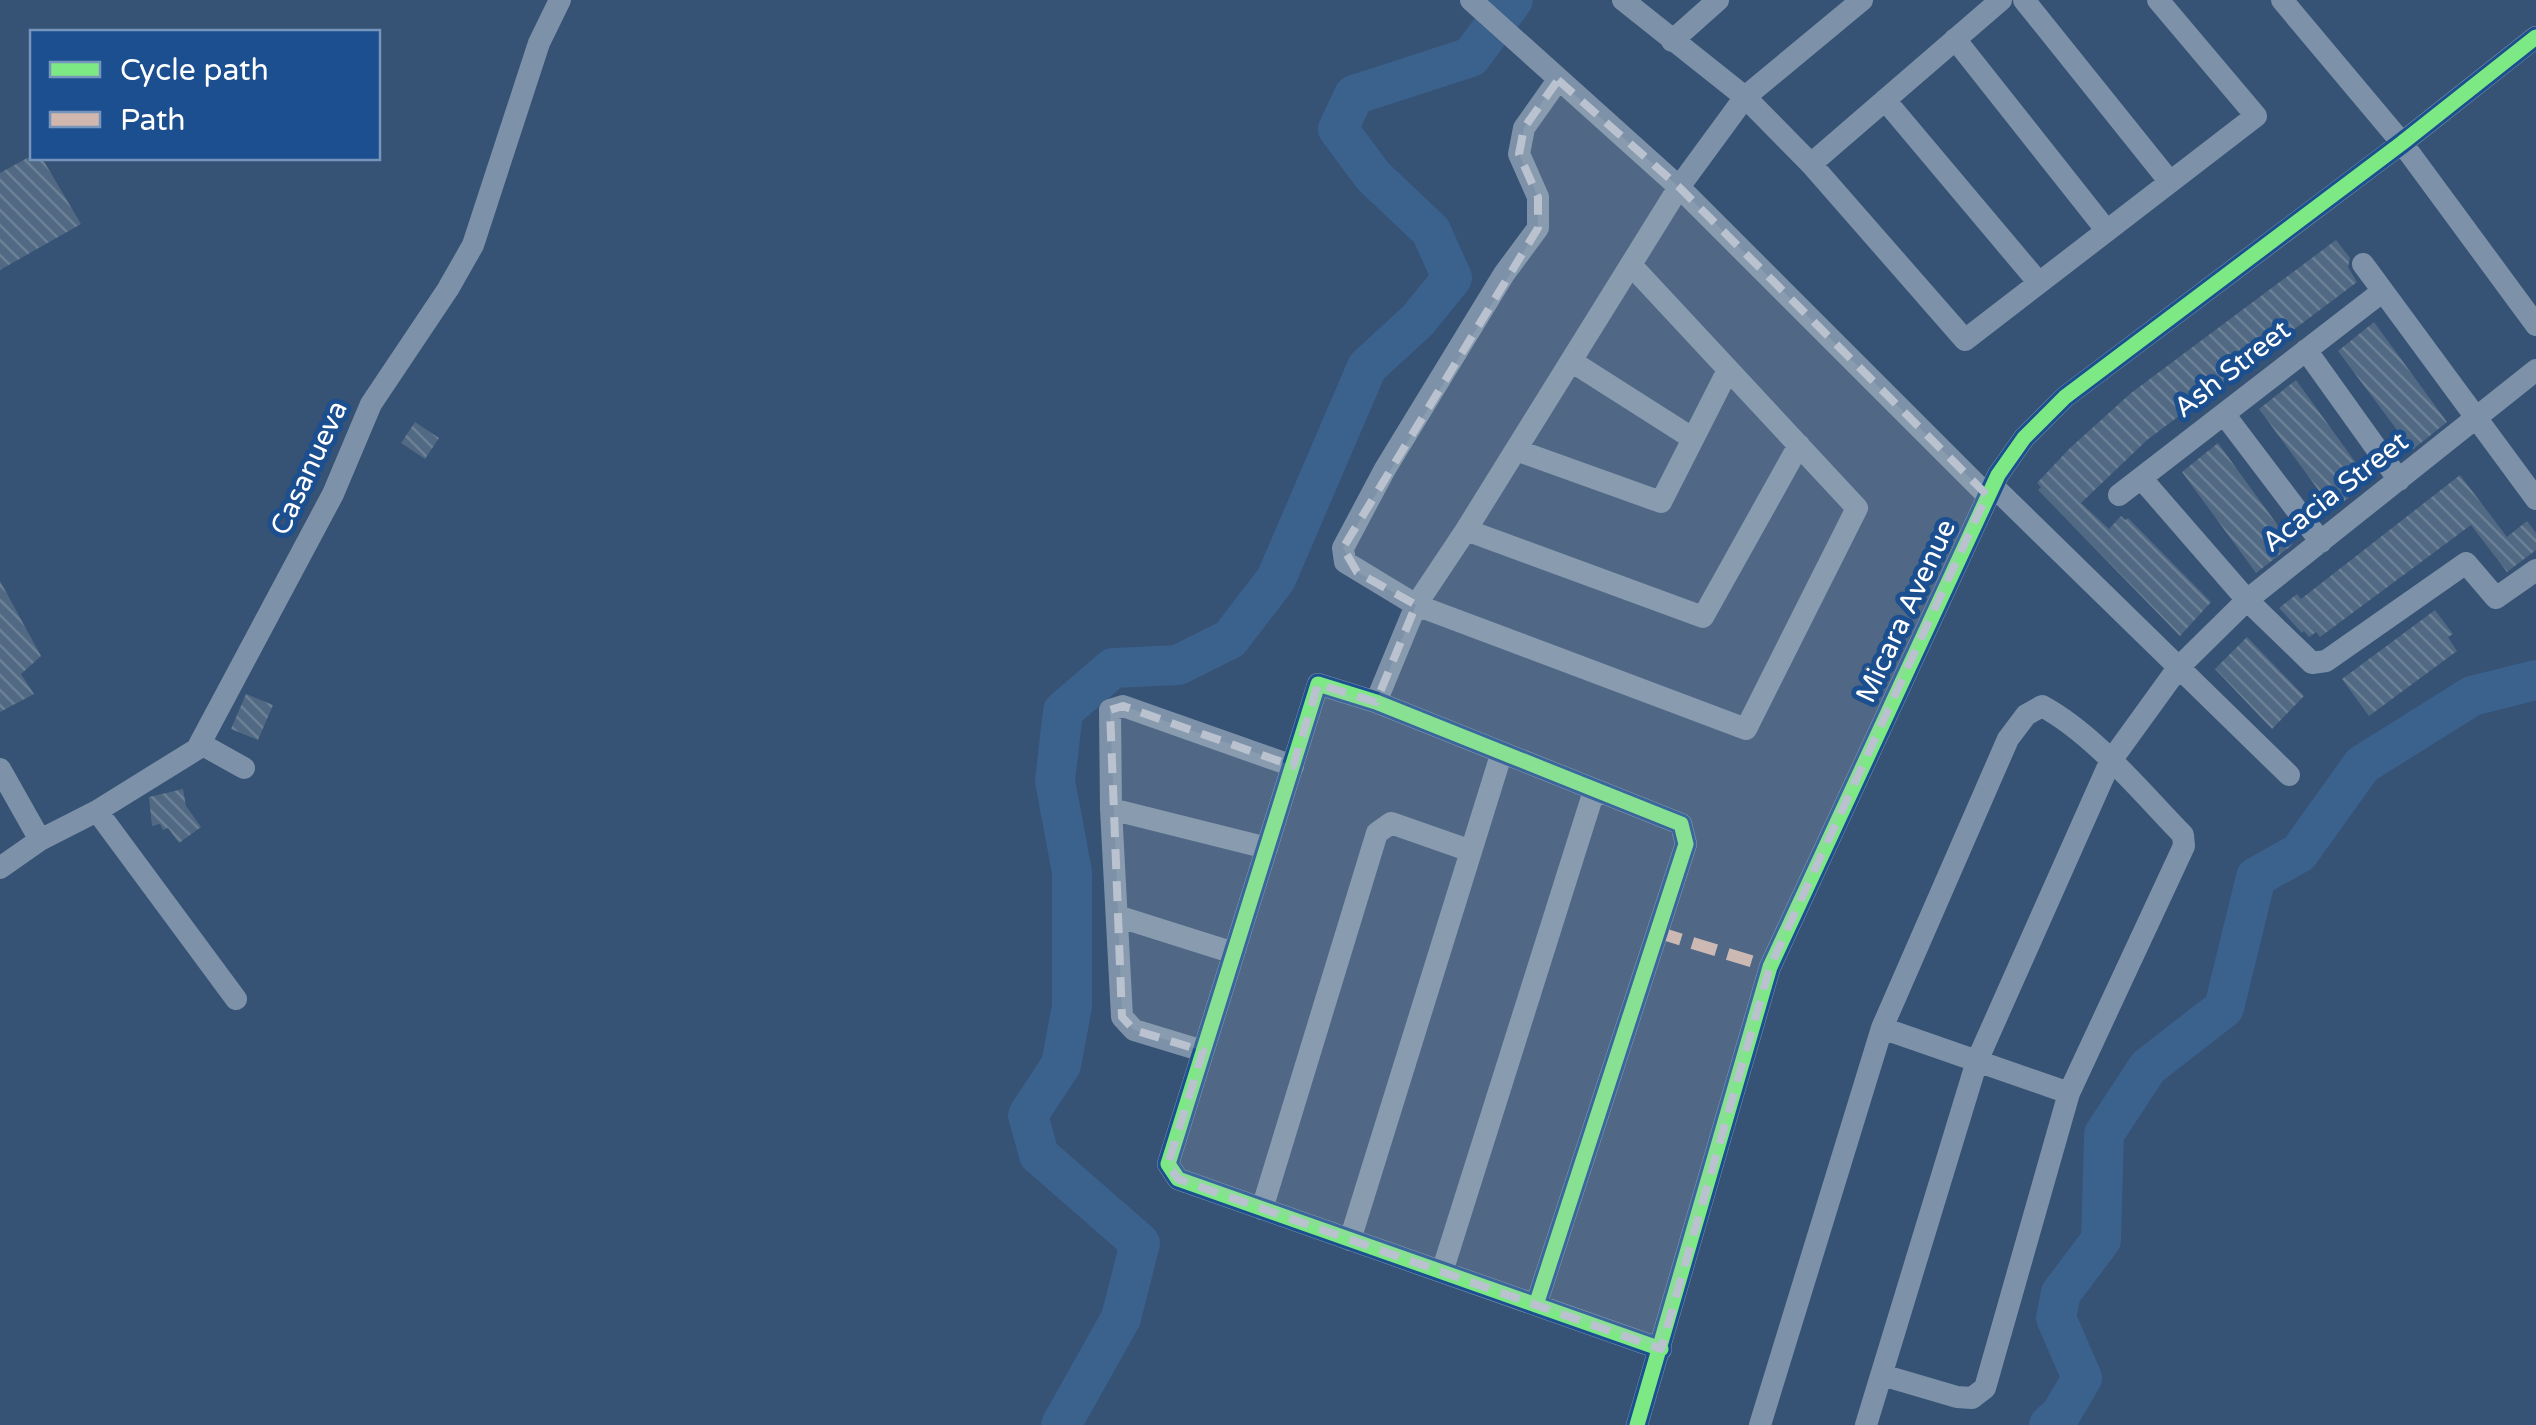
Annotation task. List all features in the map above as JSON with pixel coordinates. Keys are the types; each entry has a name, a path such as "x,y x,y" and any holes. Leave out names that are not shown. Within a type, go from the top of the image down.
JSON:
{"street":[{"name":"Casanueva","path":"0,868 200,744 333,494 371,404 473,245 539,43 560,0"},
{"path":"1623,0 1745,98 1812,164 1965,340 2256,116 2158,0"},
{"path":"1672,41 1718,0"},
{"path":"1376,702 1416,606 1679,187 1745,98 1862,0"},
{"path":"1812,164 2001,0"},
{"path":"2024,0 2170,182"},
{"path":"2282,0 2402,143 2536,325"},
{"path":"1486,16 1679,187 1989,490 2289,774"},
{"name":"Micara Avenue","path":"1636,1425 1770,967 1989,490 2024,438 2065,397 2536,37"},
{"path":"1956,39 2107,231"},
{"path":"1558,80 1524,128 1520,154 1538,197 1538,228 1504,274 1394,452 1343,548 1344,562 1416,606 1746,729 1857,508 1630,265"},
{"path":"1885,100 2038,283"},
{"path":"2363,264 2536,500"},
{"name":"Ash Street","path":"2119,495 2382,291"},
{"path":"2306,350 2398,480"},
{"path":"1571,361 1692,438"},
{"path":"1516,450 1661,502 1728,370"},
{"name":"Acacia Street","path":"1866,1425 1976,1061 2110,762 2178,668 2248,600 2536,370"},
{"path":"2224,414 2321,542"},
{"path":"1466,530 1703,617 1799,445"},
{"path":"2141,478 2248,600 2312,663 2326,661 2466,564 2496,598 2536,570"},
{"path":"1536,1305 1686,844 1681,824 1376,702 1318,684 1168,1164 1178,1179 1661,1349"},
{"path":"1203,1052 1134,1030 1122,1017 1110,710 1123,706 1292,766"},
{"path":"1760,1425 1882,1028 2008,739 2026,715 2042,706 2059,716 2110,762 2183,834 2184,846 2068,1093 1985,1388 1972,1398 1957,1397 1882,1375"},
{"path":"200,744 244,768"},
{"path":"1350,1240 1501,755"},
{"path":"0,769 40,840"},
{"path":"1442,1272 1594,791"},
{"path":"1111,809 1267,848"},
{"path":"97,811 236,999"},
{"path":"1262,1208 1377,833 1390,823 1471,851"},
{"path":"1117,916 1234,953"},
{"path":"1882,1028 2068,1093"}],"highlighted area":[{"path":"1558,80 1679,187 1987,495 1770,967 1661,1349 1178,1179 1168,1164 1203,1051 1134,1030 1122,1017 1110,710 1123,706 1293,766 1318,684 1376,702 1416,605 1357,572 1343,548 1538,228 1538,197 1519,154 1524,128"}],"building":[{"path":"27,158 43,160 81,224 0,270 0,173"},
{"path":"2336,240 2350,258 2348,267 2357,282 2147,440 2081,503 2109,529 2121,516 2128,518 2211,602 2180,636 2038,490 2041,487 2037,483 2131,393"},
{"path":"2374,322 2447,422 2412,450 2338,351"},
{"path":"2296,380 2369,481 2333,510 2259,409"},
{"path":"415,422 439,438 425,459 401,443"},
{"path":"2218,443 2292,545 2256,573 2182,472"},
{"path":"2460,475 2507,537 2527,521 2536,533 2536,550 2507,572 2471,525 2320,637 2316,632 2309,637 2302,633 2279,608 2297,594 2301,599"},
{"path":"0,581 41,656 21,674 34,694 0,712"},
{"path":"2435,610 2453,634 2448,637 2457,651 2369,716 2342,679"},
{"path":"2247,637 2304,696 2272,729 2215,669"},
{"path":"246,694 273,705 258,740 231,729"},
{"path":"183,789 186,806 201,827 179,843 168,828 152,826 149,797"}],"waterway":[{"path":"1061,1425 1121,1318 1140,1243 1039,1155 1028,1115 1061,1065 1072,1006 1072,872 1055,781 1063,711 1113,668 1178,665 1230,639 1276,579 1367,367 1418,320 1452,278 1431,231 1373,176 1338,129 1354,95 1471,57 1513,0"},
{"path":"2049,1425 2061,1414 2082,1378 2056,1318 2061,1293 2101,1240 2104,1134 2148,1067 2224,1008 2256,877 2299,853 2362,765 2472,696 2536,680"}],"marked path":[{"path":"1657,932 1770,967"}],"cycle path":[{"path":"1637,1425 1770,967 1998,475 2024,438 2065,397 2536,37"},
{"path":"1536,1305 1686,844 1681,824 1376,702 1318,684 1168,1164 1178,1179 1661,1349"}]}
